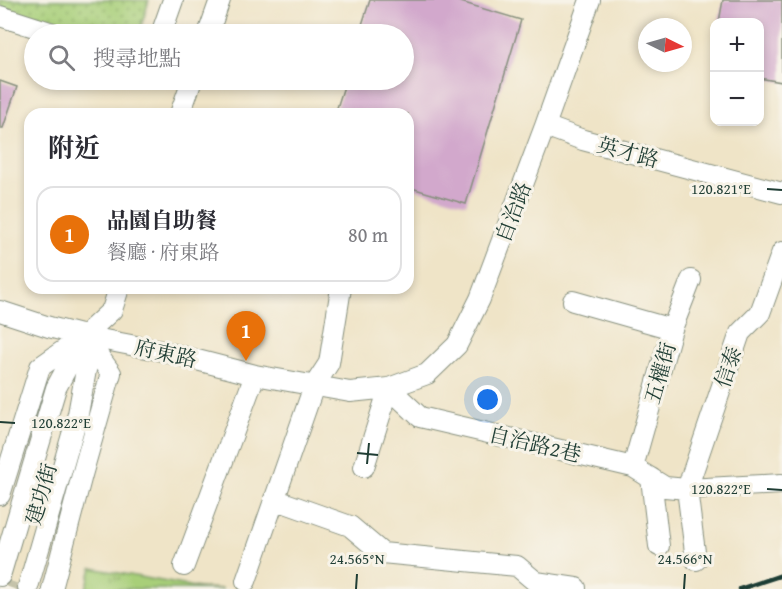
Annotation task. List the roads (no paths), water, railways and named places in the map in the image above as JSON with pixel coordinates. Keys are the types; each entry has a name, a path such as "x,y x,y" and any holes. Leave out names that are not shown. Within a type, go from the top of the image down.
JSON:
{"street":[{"path":"165,24 173,0"},
{"path":"212,24 220,0"},
{"name":"自治路","path":"389,388 427,374 457,345 480,299 590,0"},
{"path":"0,16 25,24"},
{"path":"182,108 187,90"},
{"name":"英才路","path":"545,126 583,140 782,193"},
{"name":"信泰","path":"687,489 740,333 760,314 782,252"},
{"name":"五權街","path":"633,467 672,330 691,280"},
{"path":"0,495 40,367 84,336 112,310 117,294"},
{"path":"246,581 314,386 329,363 340,294"},
{"path":"573,301 672,330"},
{"name":"府東路","path":"0,311 84,336 162,351 255,375 350,392 389,388"},
{"path":"52,589 111,373 84,336"},
{"name":"建功街","path":"14,582 77,371 84,336"},
{"path":"184,566 255,375"},
{"path":"364,467 389,388"},
{"name":"自治路2巷","path":"389,388 420,417 633,467 665,487 687,489 782,484"},
{"path":"651,478 659,546"},
{"path":"687,489 696,560"},
{"path":"274,499 350,526 382,553 517,566 536,582 576,588"}],"tunnel":[{"path":"14,589 16,583"}],"railway":[{"path":"740,589 782,575"}],"place":[{"name":"品園自助餐","path":"246,361"}]}
